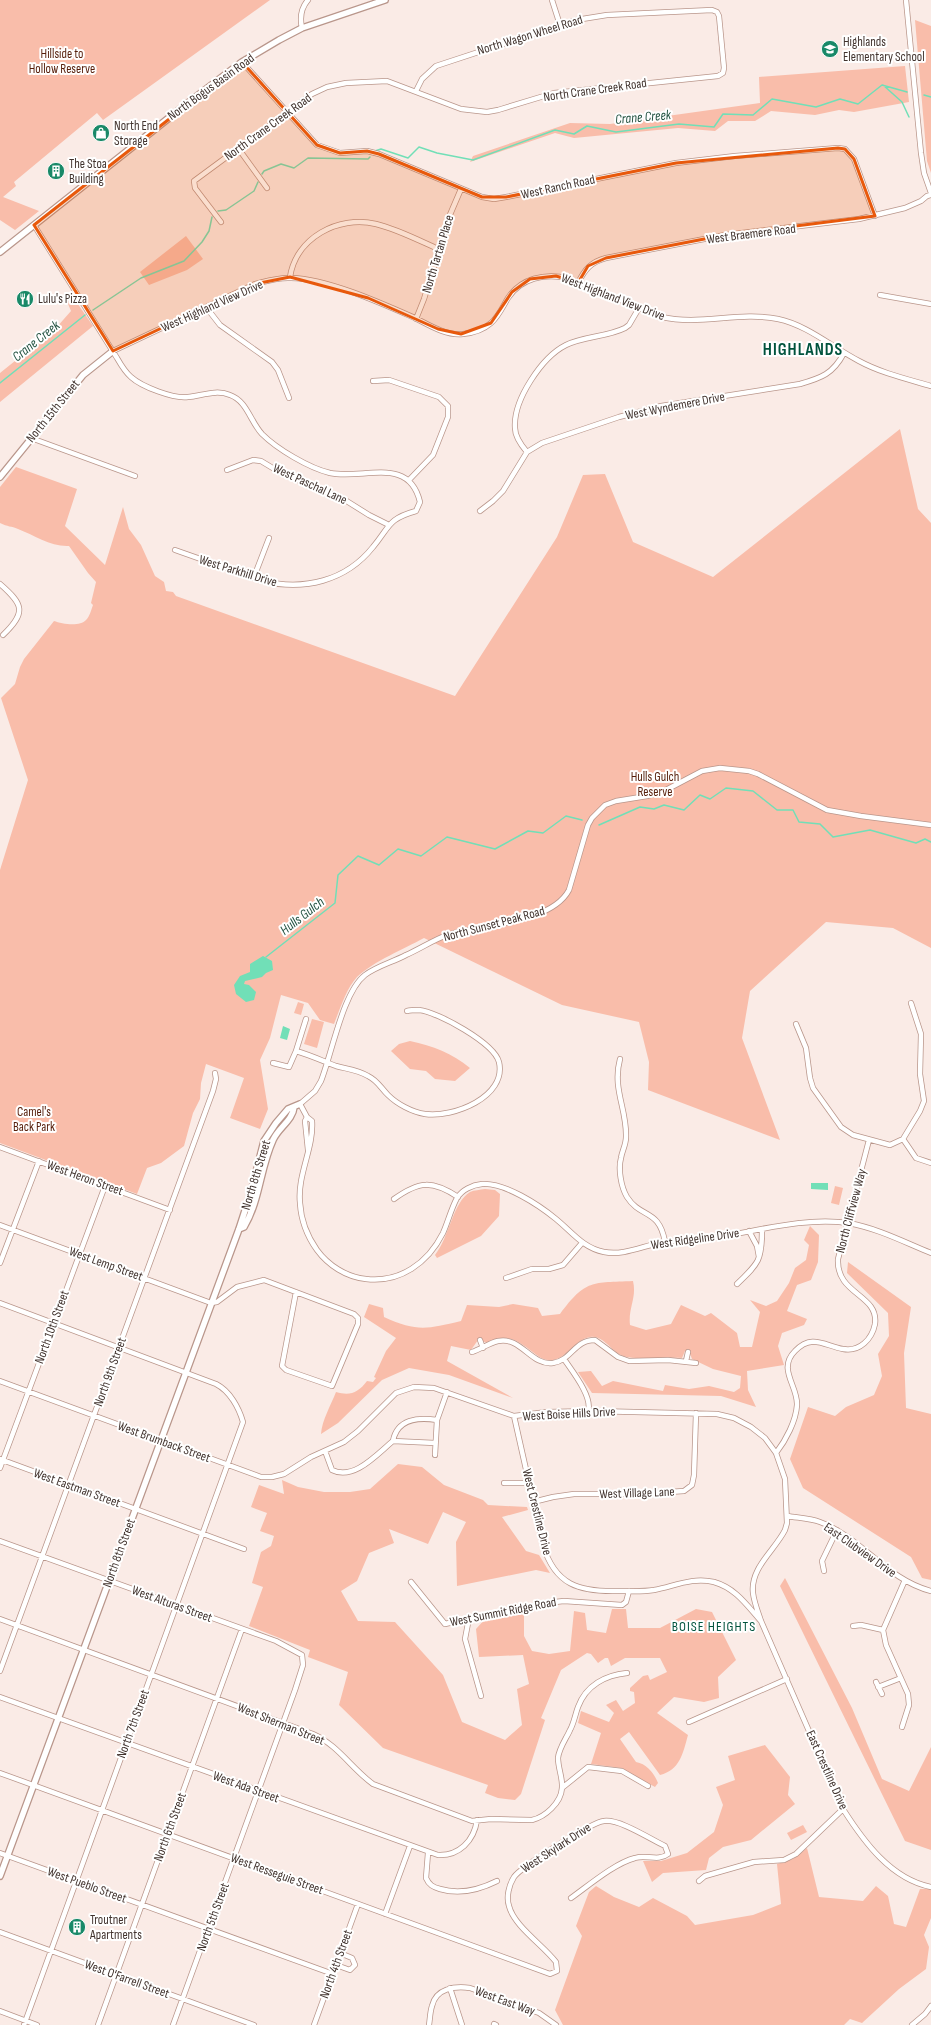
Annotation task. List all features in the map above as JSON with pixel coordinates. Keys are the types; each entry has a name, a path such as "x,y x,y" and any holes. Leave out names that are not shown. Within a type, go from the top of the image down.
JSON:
{"street":[{"path":"302,28 301,16 303,7 308,0"},
{"name":"North Bogus Basin Road","path":"0,252 184,106 242,62 302,28 385,0"},
{"path":"552,0 560,25"},
{"path":"906,0 921,153 924,173 931,194"},
{"name":"North Wagon Wheel Road","path":"416,91 422,79 436,66 576,20 607,15 712,10 717,12 719,16 724,68 723,73"},
{"name":"West Ranch Road","path":"242,62 317,145 330,151 340,153 367,151 379,154 482,197 506,197 676,163 735,156 838,148 845,149 854,159 875,216"},
{"name":"North Crane Creek Road","path":"221,222 193,183 287,112 320,90 346,83 387,81 462,109 487,112 554,93 718,76 723,73"},
{"path":"238,148 267,188"},
{"name":"North Tartan Place","path":"416,319 424,299 438,249 461,189"},
{"name":"West Braemere Road","path":"578,283 588,266 606,258 725,235 804,227 875,216 905,208 922,201 931,194"},
{"path":"290,277 294,261 299,251 307,242 323,231 340,225 358,222 374,223 389,227 438,249"},
{"path":"34,225 112,352 132,378 164,393 180,398 212,393 230,395 245,406 255,425 273,443 308,465 321,471 339,473 387,472 399,474 409,480 433,455 448,417 448,406 440,397 389,380 372,381"},
{"name":"West Highland View Drive","path":"112,352 255,284 273,279 290,277 306,279 348,291 449,333 461,334 473,332 491,323 512,292 521,284 530,279 556,276 578,283 639,308 677,320 755,316 777,319 801,327 844,353 886,373 931,386"},
{"path":"880,296 931,304"},
{"path":"206,307 220,325 272,362 278,370 289,398"},
{"path":"527,452 517,437 515,428 516,418 525,392 540,365 565,346 625,328 629,325 639,308"},
{"name":"North 15th Street","path":"0,477 83,375 112,352"},
{"name":"West Wyndemere Drive","path":"480,511 493,502 502,491 527,452 549,440 619,416 661,406 800,384 821,379 832,370 844,353"},
{"path":"31,438 135,476"},
{"name":"West Paschal Lane","path":"227,470 253,460 261,461 280,473 345,500 389,525"},
{"name":"West Parkhill Drive","path":"175,550 278,584 306,585 325,580 343,573 358,563 372,548 389,525 399,517 416,511 420,502 416,487 409,480"},
{"path":"254,577 269,538"},
{"path":"0,584 17,600 20,606 16,619 3,635"},
{"name":"North Sunset Peak Road","path":"329,1062 345,1008 352,992 365,975 446,935 484,925 517,920 540,914 552,908 563,899 569,890 592,818 605,805 616,801 647,796 664,791 702,771 720,768 738,769 754,772 772,780 803,799 827,810 931,825"},
{"path":"796,1024 806,1048 810,1078 819,1099 846,1132 890,1145 904,1139 924,1101 920,1074 921,1034 911,1003"},
{"path":"296,1051 370,1077 389,1096 400,1104 425,1114 449,1114 462,1110 478,1101 491,1090 497,1082 499,1072 499,1062 493,1050 476,1036 447,1020 421,1010 407,1010"},
{"path":"273,1063 289,1066 296,1051 306,1019"},
{"path":"620,1059 617,1076 626,1137 620,1159 623,1184 627,1196 632,1203 660,1223 665,1242"},
{"name":"North 8th Street","path":"0,1876 238,1229 244,1227 254,1207 273,1140 282,1126 294,1115 294,1107 300,1104 315,1091 329,1062"},
{"name":"North 9th Street","path":"0,1671 213,1091 215,1073"},
{"name":"West Ridgeline Drive","path":"300,1104 307,1117 312,1121 313,1128 302,1173 299,1201 303,1223 311,1242 324,1259 343,1272 359,1278 392,1278 405,1273 423,1262 438,1241 458,1197 477,1184 493,1184 501,1187 543,1209 582,1243 591,1248 610,1253 626,1252 665,1242 717,1237 790,1224 824,1222 849,1224 882,1232 931,1252"},
{"name":"West Ridgeline Drive","path":"307,1117 304,1121 308,1150"},
{"path":"904,1139 916,1158 931,1163"},
{"name":"North Cliffview Way","path":"776,1453 785,1440 797,1406 796,1398 788,1374 788,1362 793,1352 802,1345 818,1341 844,1350 852,1349 866,1344 873,1331 875,1314 871,1306 848,1287 839,1274 838,1259 849,1224 869,1140"},
{"name":"West Heron Street","path":"0,1147 170,1210"},
{"path":"0,1263 39,1161"},
{"path":"394,1199 408,1189 425,1184 441,1187 458,1197"},
{"name":"North 10th Street","path":"0,1468 105,1186"},
{"name":"West Lemp Street","path":"0,1225 211,1303"},
{"path":"737,1284 752,1270 762,1253 762,1230"},
{"path":"750,1231 756,1244 759,1257"},
{"path":"506,1278 532,1269 549,1269 563,1265 582,1243"},
{"path":"756,1244 762,1243"},
{"path":"211,1303 217,1302 237,1287 258,1281 266,1281 296,1292 354,1314 358,1318 358,1324 332,1386 286,1370 282,1366 296,1292"},
{"path":"0,1303 186,1372"},
{"path":"480,1340 484,1348"},
{"path":"472,1352 497,1341 510,1341 543,1362 554,1363 564,1359 583,1342 590,1340 600,1342 618,1357 629,1361 686,1361 696,1363"},
{"path":"686,1361 688,1352"},
{"path":"564,1359 586,1395 589,1407 588,1411"},
{"name":"North 7th Street","path":"24,2023 243,1422 240,1413 225,1390 216,1384 186,1372"},
{"name":"West Brumback Street","path":"0,1381 261,1477"},
{"name":"West Boise Hills Drive","path":"261,1477 272,1477 284,1474 311,1457 344,1442 353,1435 387,1400 404,1389 424,1387 447,1392 514,1416 547,1412 588,1411 726,1415 743,1422 765,1438 776,1453 785,1479 787,1523 783,1535 761,1564 755,1579 753,1594 761,1621"},
{"path":"434,1455 437,1420 447,1392"},
{"name":"West Village Lane","path":"533,1502 574,1494 641,1494 684,1491 692,1485 694,1475 696,1413"},
{"name":"West Crestline Drive","path":"514,1416 547,1558 560,1576 569,1583 587,1590 653,1590 695,1580 714,1582 732,1590 740,1596 761,1621"},
{"path":"325,1451 332,1470 342,1472 365,1464 393,1440 394,1435 404,1422 420,1418 437,1420"},
{"path":"393,1440 435,1443"},
{"name":"West Eastman Street","path":"2,1460 244,1549"},
{"path":"504,1482 530,1483"},
{"name":"East Clubview Drive","path":"787,1516 821,1522 837,1530 905,1580 931,1591"},
{"path":"824,1571 822,1561 837,1530"},
{"name":"West Alturas Street","path":"0,1541 242,1629 299,1652"},
{"path":"902,1726 910,1705 908,1694 886,1645 883,1630 905,1580"},
{"name":"West Summit Ridge Road","path":"411,1582 445,1624 469,1618 517,1612 546,1603 564,1601 622,1605 626,1602 629,1591"},
{"path":"469,1618 466,1639 481,1696"},
{"name":"West Sherman Street","path":"0,1619 217,1698 326,1740 373,1784 472,1821 491,1818 538,1818 557,1803 562,1788"},
{"name":"East Crestline Drive","path":"761,1621 843,1809 856,1829 889,1867 902,1877 918,1884 931,1887"},
{"path":"852,1626 861,1625 883,1630"},
{"name":"North 6th Street","path":"98,2025 242,1629"},
{"name":"North 5th Street","path":"173,2025 284,1723 303,1665 302,1654 299,1652"},
{"path":"562,1788 558,1758 559,1752 572,1726 578,1706 584,1695 600,1680 613,1674 628,1673"},
{"path":"878,1687 901,1678"},
{"path":"690,1722 787,1679"},
{"path":"876,1682 882,1694"},
{"name":"West Ada Street","path":"0,1697 428,1853 446,1856 462,1849 472,1837 477,1820"},
{"path":"562,1788 588,1767 593,1766 622,1771 648,1786"},
{"name":"West Resseguie Street","path":"0,1773 553,1974"},
{"path":"699,1881 705,1876 754,1862 784,1860 796,1854 843,1809"},
{"name":"West Skylark Drive","path":"553,1974 557,1971 558,1967 556,1962 516,1919 509,1907 508,1892 514,1877 577,1832 604,1820 618,1823 665,1846 668,1850 668,1854 660,1858 634,1858 608,1872 571,1898"},
{"path":"385,1914 410,1846"},
{"name":"West Pueblo Street","path":"0,1853 333,1974"},
{"path":"428,1853 426,1878 432,1886 452,1892 465,1892 497,1881"},
{"name":"North 4th Street","path":"314,2025 358,1904"},
{"name":"West O'Farrell Street","path":"0,1932 254,2025"},
{"path":"336,1965 350,1970 355,1965 352,1958 340,1953"},
{"path":"429,2025 432,2006 436,1997 450,1988 462,2025"},
{"name":"West East Way","path":"450,1988 470,1988 539,2013 556,2025"},
{"path":"912,2025 925,2014 931,2006"},
{"path":"0,2011 24,2023 37,2025"}],"highlighted area":[{"path":"242,62 317,145 340,153 367,151 379,154 482,197 506,197 676,163 838,148 845,149 854,159 875,216 725,235 606,258 588,266 578,283 556,276 530,279 512,292 491,323 461,334 438,329 368,298 290,277 255,284 113,351 34,225"}],"green space":[{"name":"Hillside to Hollow Reserve","path":"0,0 270,0 103,120 97,113 14,182 16,186 3,197 39,211 15,230 0,220"},
{"path":"915,20 931,26 931,173 927,161"},
{"path":"905,66 909,102 854,112 839,110 815,115 771,111 755,121 728,121 715,131 678,128 574,138 555,133 470,162 473,156 570,123 610,124 760,103 759,77"},
{"path":"186,236 203,259 187,270 149,285 140,272"},
{"path":"71,294 93,326 0,402 0,373 56,328 71,311 66,299"},
{"name":"Hulls Gulch Reserve","path":"900,429 918,509 931,523 931,948 893,928 826,922 750,991 742,1038 780,1140 648,1090 649,1062 639,1022 562,1005 424,938 380,961 357,977 346,993 334,1024 320,1020 308,1003 281,995 270,1038 260,1060 268,1109 260,1129 230,1118 244,1078 206,1064 201,1083 200,1099 193,1113 184,1146 161,1163 147,1168 137,1194 0,1143 0,870 28,780 1,698 15,684 24,659 54,621 66,624 80,624 87,618 93,605 91,603 96,582 69,546 49,543 18,529 0,523 0,487 16,467 77,489 65,526 105,565 123,507 129,529 141,545 155,576 164,582 166,591 173,592 176,596 455,696 557,537 583,475 605,474 633,542 713,577"},
{"path":"298,1002 304,1004 301,1015 294,1013"},
{"path":"312,1019 324,1022 317,1048 304,1044"},
{"path":"410,1041 427,1045 442,1051 456,1058 470,1068 455,1081 435,1079 426,1071 410,1069 391,1051 399,1044"},
{"path":"835,1186 843,1188 839,1205 831,1203"},
{"path":"485,1189 495,1190 500,1194 499,1216 481,1236 437,1258 435,1255 440,1248 459,1204 470,1192"},
{"path":"810,1226 819,1235 818,1262 811,1280 797,1285 787,1311 807,1319 804,1325 782,1333 778,1346 784,1365 747,1371 748,1390 756,1407 721,1396 592,1393 578,1372 591,1371 602,1386 613,1381 663,1391 665,1385 689,1389 709,1386 734,1392 740,1388 741,1376 713,1369 692,1359 689,1351 685,1351 682,1358 633,1358 617,1353 599,1338 590,1337 579,1342 560,1358 548,1360 541,1358 518,1341 507,1338 488,1343 478,1340 471,1350 451,1346 447,1361 513,1398 449,1375 409,1368 382,1380 338,1423 321,1434 325,1418 336,1392 345,1394 350,1393 357,1391 367,1381 373,1382 376,1378 374,1377 386,1351 396,1338 364,1317 369,1304 383,1308 384,1317 395,1322 422,1328 461,1321 467,1305 499,1307 513,1304 538,1308 542,1316 560,1314 577,1294 591,1285 608,1282 633,1281 634,1293 630,1313 630,1325 646,1330 671,1324 681,1305 705,1316 711,1313 737,1333 740,1347 752,1347 760,1312 750,1300 766,1306 777,1301 789,1283 795,1268 806,1260 809,1245 804,1240"},
{"path":"848,1262 911,1307 904,1353 906,1408 931,1414 931,1580 922,1578 911,1557 803,1488 790,1459 808,1407 835,1416 846,1407 874,1395 882,1376 878,1354 889,1336 888,1313 847,1273"},
{"path":"398,1464 422,1467 444,1485 483,1500 488,1505 527,1507 528,1510 502,1517 526,1551 539,1555 550,1573 536,1570 457,1586 456,1542 466,1522 443,1512 428,1544 389,1529 394,1543 369,1553 357,1581 341,1591 358,1621 395,1622 443,1675 462,1722 505,1740 522,1725 517,1689 529,1684 523,1655 479,1657 476,1629 485,1619 524,1613 524,1636 532,1651 549,1654 570,1651 574,1611 585,1613 587,1630 606,1633 612,1609 626,1609 628,1628 660,1628 696,1609 712,1612 736,1660 718,1677 719,1698 704,1702 674,1697 657,1713 688,1735 680,1760 667,1773 660,1775 629,1732 620,1739 636,1762 644,1765 652,1772 658,1783 655,1787 621,1768 591,1764 601,1733 578,1723 581,1711 609,1722 614,1713 606,1705 616,1700 623,1711 635,1703 634,1692 630,1691 630,1688 643,1676 648,1675 650,1680 667,1672 660,1658 625,1658 611,1666 608,1658 605,1658 598,1663 591,1654 587,1653 561,1670 541,1718 545,1720 521,1794 515,1800 498,1798 485,1793 488,1785 383,1748 339,1705 348,1672 308,1657 310,1650 249,1626 263,1587 252,1583 261,1552 271,1546 274,1536 260,1531 267,1513 251,1507 259,1485 284,1494 282,1480 298,1487 324,1492 350,1492 370,1489"},
{"path":"785,1578 852,1708 882,1779 909,1791 931,1747 931,1850 905,1841 780,1586"},
{"path":"765,1745 790,1777 788,1795 795,1804 751,1840 723,1847 709,1858 706,1870 663,1873 652,1882 643,1861 661,1861 687,1853 714,1832 723,1805 716,1787 735,1780 728,1756"},
{"path":"803,1825 807,1832 791,1840 787,1833"},
{"path":"807,1848 819,1897 863,1901 876,1886 888,1896 894,1924 906,1927 920,1889 931,1889 931,1918 924,1935 929,1947 926,1969 899,1989 862,2023 850,2019 844,2025 563,2025 555,2010 582,1936 576,1926 589,1892 596,1886 614,1897 639,1907 653,1898 687,1916 695,1925 753,1915 781,1904 777,1864 793,1859"}],"shaded area":[{"path":"263,956 272,961 273,970 266,973 262,977 245,981 244,984 249,985 256,992 254,1000 246,1002 236,994 234,985 240,976 250,972 250,964"},
{"path":"283,1026 290,1029 287,1040 280,1038"},
{"path":"811,1183 828,1183 828,1190 811,1189"}],"waterway":[{"name":"Crane Creek","path":"375,151 381,149 408,158 419,147 437,153 473,160 555,130 574,134 587,126 616,132 679,124 714,127 723,114 753,115 772,99 816,107 840,99 858,104 882,85 907,92"},
{"path":"883,85 902,102 909,117"},
{"name":"Crane Creek","path":"924,95 931,97"},
{"name":"Crane Creek","path":"262,174 264,171 281,164 294,168 308,158 368,159 370,157"},
{"name":"Crane Creek","path":"218,211 226,210 254,191 258,182"},
{"name":"Crane Creek","path":"93,310 141,278 184,261 202,242 209,231 212,217"},
{"name":"Crane Creek","path":"0,383 85,315"},
{"name":"Hulls Gulch","path":"599,825 640,807 654,809 664,805 684,810 700,795 710,799 726,788 753,791 777,810 793,810 799,822 820,824 833,837 870,830 916,843 925,839 931,842"},
{"name":"Hulls Gulch","path":"266,957 335,903 338,875 358,856 379,865 398,849 421,856 447,837 495,849 528,831 543,833 566,816 582,820"}],"place":[{"name":"Highlands Elementary School","path":"830,49"},
{"name":"North End Storage","path":"101,133"},
{"name":"The Stoa Building","path":"56,171"},
{"name":"Lulu's Pizza","path":"25,299"},
{"name":"Troutner Apartments","path":"77,1927"}],"district":[{"name":"HIGHLANDS","path":"803,350"},
{"name":"BOISE HEIGHTS","path":"714,1626"}],"park label":[{"name":"Camel's Back Park","path":"34,1120"}]}
